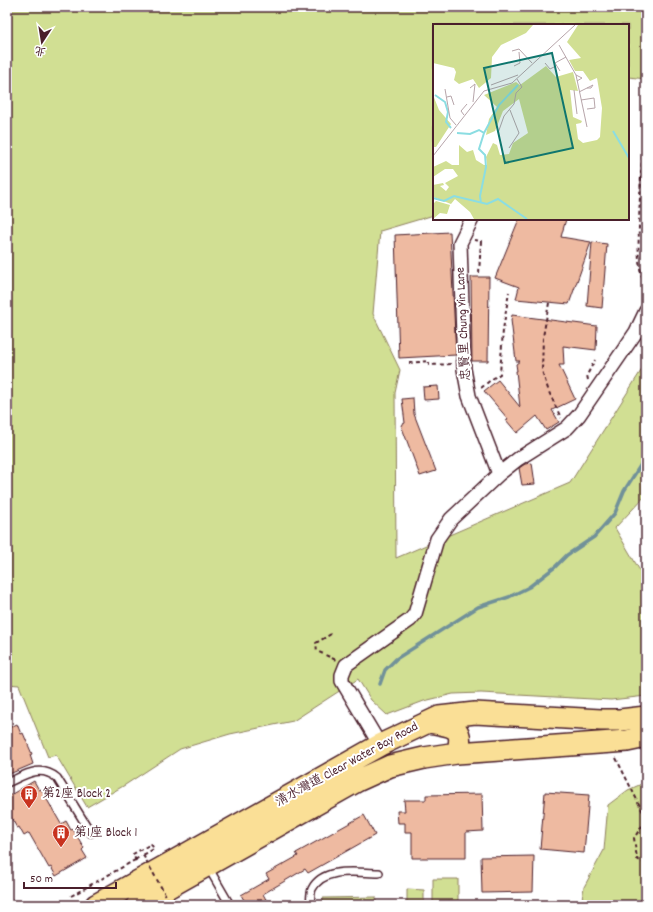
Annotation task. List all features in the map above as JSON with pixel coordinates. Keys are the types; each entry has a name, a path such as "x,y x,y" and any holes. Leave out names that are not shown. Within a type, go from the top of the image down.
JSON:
{"main road":[{"name":"清水灣道 Clear Water Bay Road","path":"96,905 380,745 439,717 475,713 601,720 620,720 646,717"},
{"path":"427,722 452,727 458,732 460,744 457,753"},
{"name":"清水灣道 Clear Water Bay Road","path":"137,905 357,781 390,766 424,758 457,753 628,741 646,737"}],"street":[{"name":"忠賢里 Chung Yin Lane","path":"472,220 460,243 464,363 469,396 499,474"},
{"path":"380,745 342,681 342,675 346,665 410,620 414,614 437,539 452,518 499,474 518,459 567,428 578,415 636,332 646,311"}],"lane":[{"path":"7,783 38,770 52,774 57,778 91,833"},
{"path":"207,865 230,905"},
{"path":"310,905 313,889 327,875 336,873 380,873"}],"path":[{"path":"646,107 639,196 638,256 643,280 646,285"},
{"path":"479,273 481,241"},
{"path":"481,387 492,378 500,374 503,330 509,292"},
{"path":"549,303 543,337 542,371 549,392 567,428"},
{"path":"409,363 429,361 430,365 464,363"},
{"path":"331,634 316,643 317,651 346,665"},
{"path":"614,753 646,819 634,838 637,859 646,864"},
{"path":"71,896 143,855 154,849 151,844 133,854 140,867"},
{"path":"143,855 169,901"}],"green space":[{"path":"7,7 646,7 646,79 629,77 629,24 433,24 433,215 380,231 373,314 400,370 395,393 396,558 570,483 646,363 646,495 615,528 646,581 646,696 611,700 481,693 453,694 424,701 387,715 371,700 358,679 293,721 230,734 180,749 125,785 87,807 56,755 48,757 19,685 7,684"},
{"path":"646,782 646,905 581,905 584,887 604,850 608,805 628,790"},
{"path":"433,879 458,879 458,905 433,905"},
{"path":"407,889 424,890 424,905 407,905"},
{"path":"376,897 376,905 323,905 323,898"}],"building":[{"path":"519,220 566,220 561,237 591,242 569,304 516,299 519,287 495,278"},
{"path":"450,232 456,355 399,358 395,235"},
{"path":"592,242 607,244 602,308 587,306"},
{"path":"471,277 489,277 488,361 472,361"},
{"path":"512,315 597,326 596,350 563,346 564,365 559,365 575,399 552,410 559,422 546,430 537,416 517,433 506,420 508,419 484,391 498,380 520,407 516,364 520,361 516,361 511,320"},
{"path":"438,386 439,399 424,400 423,387"},
{"path":"413,398 414,414 436,471 420,476 401,425 405,423 402,399"},
{"path":"532,463 535,484 522,485 519,468 525,464"},
{"path":"17,724 21,734 23,733 32,754 30,755 33,764 7,775 7,729"},
{"path":"34,781 39,790 41,789 61,824 66,821 71,830 73,829 84,848 82,850 87,858 56,876 51,867 49,868 29,833 24,836 19,827 17,828 7,810 7,797"},
{"path":"545,792 589,795 584,853 540,849"},
{"path":"482,794 483,831 466,832 466,858 412,858 412,832 405,832 405,823 398,823 397,811 405,811 404,800 426,800 426,795"},
{"path":"364,815 375,835 308,873 305,869 263,894 269,905 247,905 241,895 269,879 266,874 298,856 296,853"},
{"path":"534,856 533,892 482,893 481,857"}],"waterway":[{"path":"380,684 385,670 396,659 478,607 509,597 529,587 555,567 567,555 594,537 615,513 624,491 640,466 646,453"}],"place":[{"name":"第2座 Block 2","path":"29,809"},
{"name":"第1座 Block 1","path":"61,848"}]}
